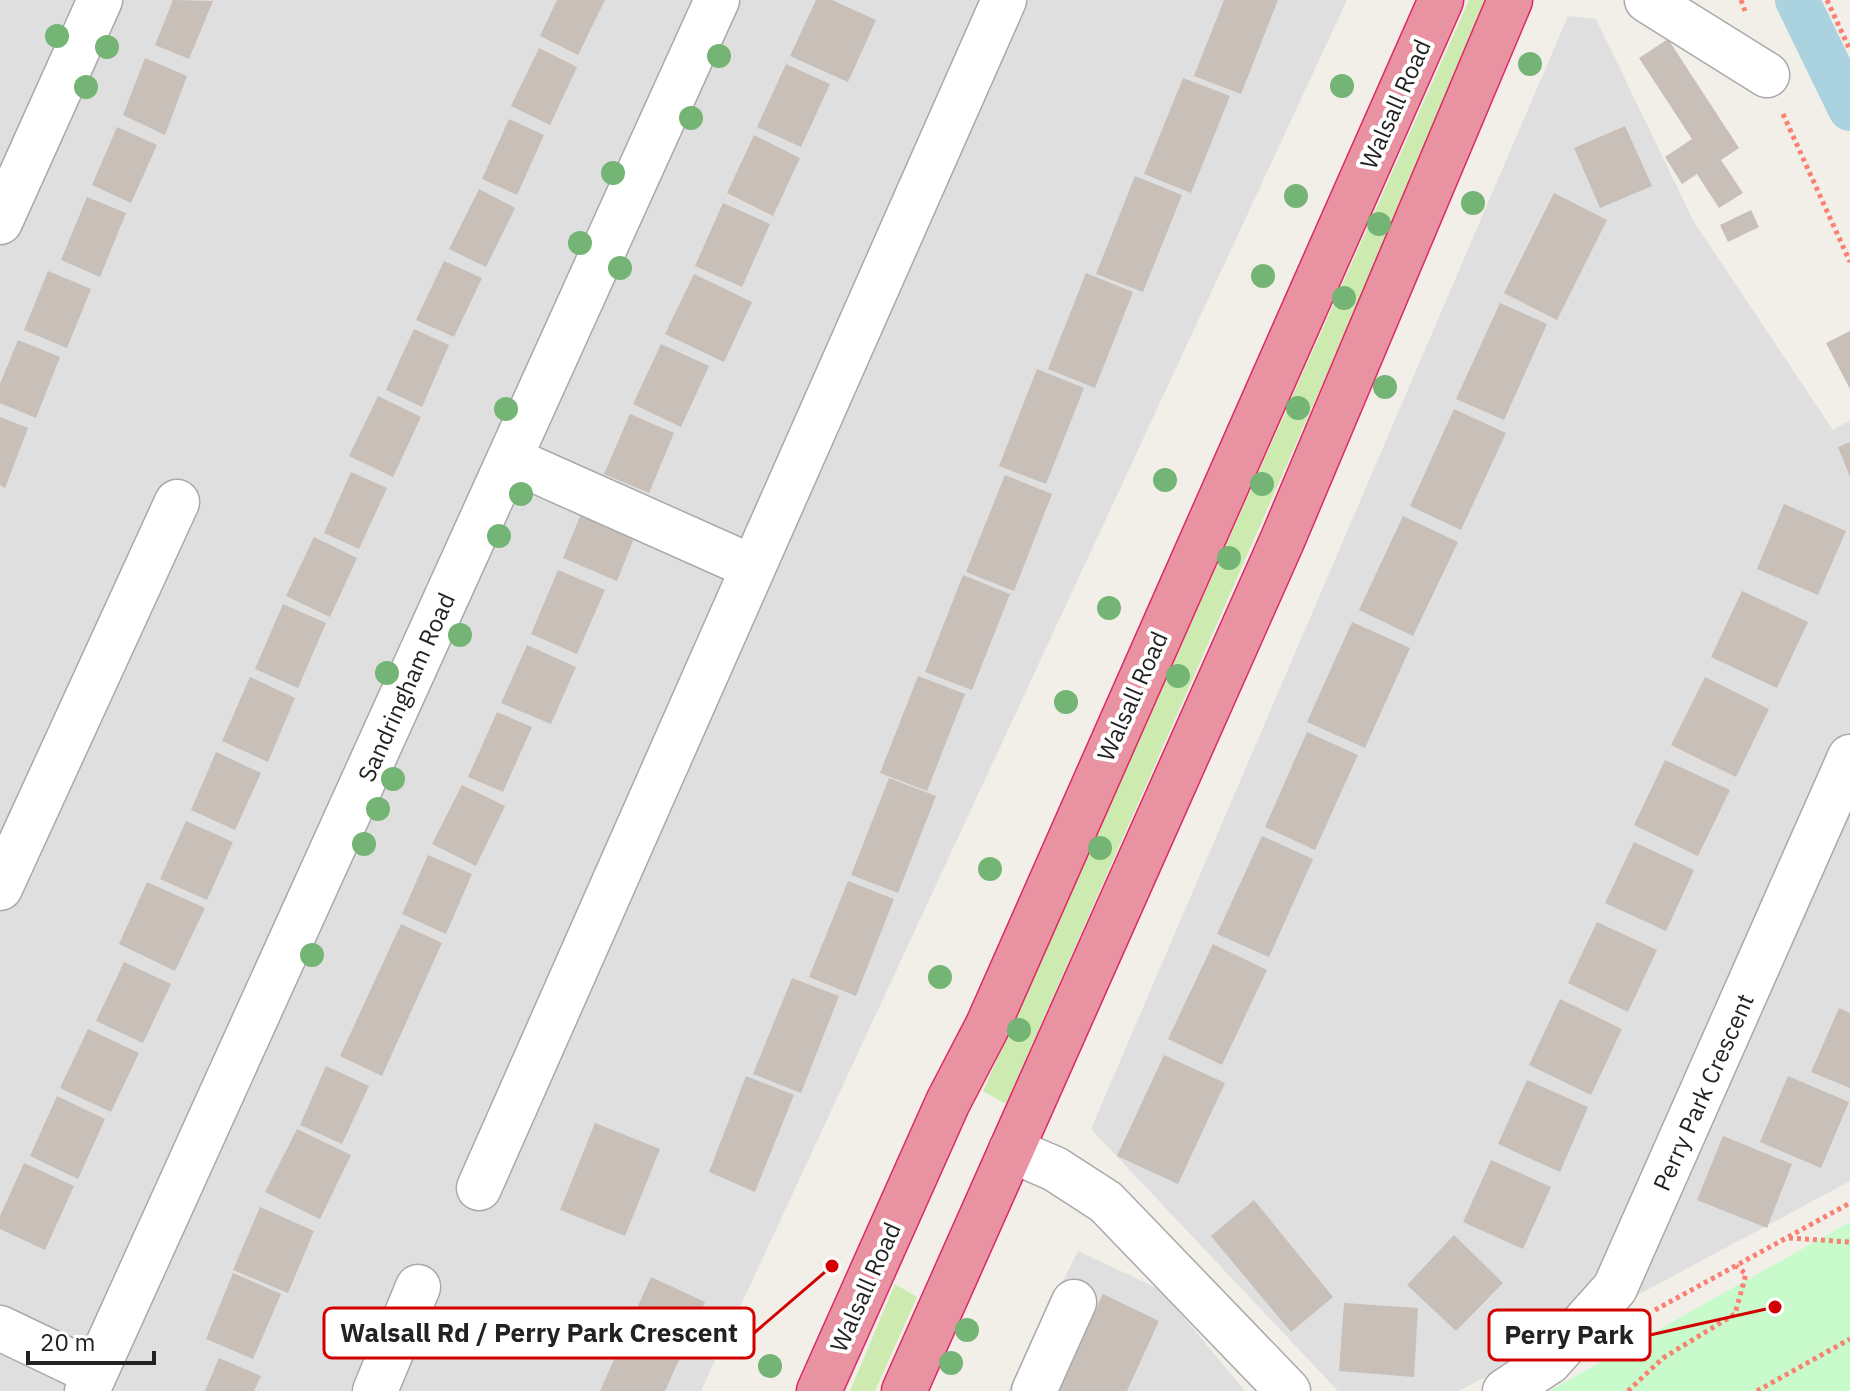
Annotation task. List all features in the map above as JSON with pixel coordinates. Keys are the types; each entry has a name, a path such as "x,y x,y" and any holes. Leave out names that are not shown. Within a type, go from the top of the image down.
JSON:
{"highway":[{"name":"Walsall Road","path":"819,1391 948,1102 988,1025 1205,527 1441,0"},
{"path":"904,1391 1282,541 1510,0"}],"street":[{"path":"0,222 100,0"},
{"name":"Sandringham Road","path":"91,1382 717,0"},
{"path":"479,1188 1004,0"},
{"path":"1647,0 1767,75"},
{"path":"510,459 752,567"},
{"path":"0,888 177,502"},
{"name":"Perry Park Crescent","path":"1505,1391 1549,1362 1615,1288 1850,757"},
{"path":"1011,1150 1055,1169 1106,1202 1288,1391"},
{"path":"375,1391 418,1287"},
{"path":"1034,1391 1074,1302"},
{"path":"0,1328 91,1382"}],"path":[{"path":"1827,0 1850,50"},
{"path":"1767,75 1804,166 1850,262"},
{"path":"1642,1317 1850,1203"},
{"path":"1788,1237 1850,1242"},
{"path":"1628,1391 1663,1358 1735,1314 1746,1274 1736,1266"},
{"path":"1757,1391 1850,1339"}],"shaded area":[{"path":"0,0 1347,0 701,1391 0,1391"},
{"path":"1568,16 1596,19 1694,222 1833,430 1850,420 1850,1181 1459,1391 1338,1391 1091,1129"},
{"path":"1078,1251 1161,1290 1245,1391 1008,1391"}],"green space":[{"path":"1469,0 1491,0 1006,1104 983,1091"},
{"path":"1850,1222 1850,1391 1549,1391"},
{"path":"895,1284 917,1297 875,1391 850,1391"}],"building":[{"path":"173,0 213,1 189,59 155,45"},
{"path":"557,0 605,0 578,55 540,36"},
{"path":"816,0 832,0 876,20 848,82 790,56"},
{"path":"1224,0 1278,0 1241,94 1194,76"},
{"path":"1668,39 1739,148 1721,160 1743,193 1719,208 1697,174 1682,184 1665,157 1692,139 1639,58"},
{"path":"539,48 577,67 550,125 511,106"},
{"path":"145,58 187,76 165,135 123,115"},
{"path":"786,64 830,84 801,147 757,127"},
{"path":"1183,78 1230,96 1191,193 1144,174"},
{"path":"509,119 544,135 517,195 482,179"},
{"path":"1625,126 1652,186 1600,208 1574,148"},
{"path":"117,127 157,145 131,203 92,185"},
{"path":"754,135 800,158 773,216 727,193"},
{"path":"1135,176 1182,195 1143,292 1096,274"},
{"path":"479,189 515,208 486,267 449,249"},
{"path":"1554,193 1607,220 1557,320 1504,293"},
{"path":"87,197 126,213 100,277 61,260"},
{"path":"723,203 770,224 742,287 695,266"},
{"path":"1751,210 1759,227 1728,242 1720,225"},
{"path":"444,261 482,278 454,337 416,320"},
{"path":"48,271 91,289 67,348 24,330"},
{"path":"1086,273 1133,292 1095,388 1048,369"},
{"path":"694,274 752,302 724,362 665,334"},
{"path":"1500,303 1547,324 1504,420 1456,399"},
{"path":"414,329 449,345 422,407 386,390"},
{"path":"1850,331 1850,389 1826,343"},
{"path":"18,340 60,357 36,418 0,403 0,384"},
{"path":"661,344 709,366 681,427 633,404"},
{"path":"1037,369 1084,388 1046,484 999,466"},
{"path":"378,396 421,417 393,477 349,456"},
{"path":"1454,409 1506,433 1461,530 1410,506"},
{"path":"630,414 674,433 649,493 604,474"},
{"path":"0,417 28,428 5,488 0,485"},
{"path":"1850,442 1850,477 1838,447"},
{"path":"351,472 387,488 359,549 324,533"},
{"path":"1005,475 1052,494 1014,591 966,572"},
{"path":"585,504 639,526 617,581 563,558"},
{"path":"1784,504 1846,531 1818,595 1757,569"},
{"path":"1403,516 1458,542 1413,636 1359,610"},
{"path":"314,537 357,558 330,617 286,596"},
{"path":"558,570 605,590 577,654 531,634"},
{"path":"963,575 1010,594 972,690 925,672"},
{"path":"1742,591 1808,622 1777,688 1711,657"},
{"path":"283,604 326,623 298,688 255,669"},
{"path":"1352,622 1410,648 1365,748 1307,722"},
{"path":"527,645 576,667 551,724 501,703"},
{"path":"918,676 965,694 927,791 880,773"},
{"path":"250,677 295,698 268,762 222,741"},
{"path":"1705,677 1769,709 1736,777 1671,745"},
{"path":"497,712 532,727 503,792 468,777"},
{"path":"1307,732 1358,755 1315,850 1265,827"},
{"path":"216,752 261,773 235,830 191,810"},
{"path":"1665,760 1730,790 1698,856 1634,825"},
{"path":"889,778 936,796 898,893 851,875"},
{"path":"462,785 505,806 476,866 432,844"},
{"path":"186,821 233,842 207,900 160,879"},
{"path":"1262,836 1313,859 1269,957 1217,934"},
{"path":"1634,842 1694,870 1666,931 1605,903"},
{"path":"428,855 472,874 446,934 402,914"},
{"path":"848,881 894,899 856,996 809,977"},
{"path":"147,882 205,908 175,971 119,944"},
{"path":"1597,922 1657,950 1628,1012 1568,983"},
{"path":"401,924 442,943 382,1076 340,1056"},
{"path":"1213,944 1267,970 1222,1065 1168,1039"},
{"path":"124,962 171,984 143,1043 96,1021"},
{"path":"792,978 839,996 801,1093 753,1074"},
{"path":"1560,999 1622,1029 1591,1095 1529,1065"},
{"path":"1839,1008 1850,1013 1850,1088 1811,1072"},
{"path":"88,1029 139,1053 111,1112 60,1088"},
{"path":"1164,1055 1225,1083 1178,1184 1117,1156"},
{"path":"326,1066 369,1086 342,1144 300,1125"},
{"path":"746,1076 794,1095 755,1192 709,1172"},
{"path":"1788,1076 1849,1102 1821,1168 1760,1142"},
{"path":"1527,1080 1588,1107 1560,1172 1498,1144"},
{"path":"57,1096 105,1119 78,1179 30,1156"},
{"path":"595,1123 660,1149 625,1236 560,1210"},
{"path":"297,1129 351,1155 320,1219 265,1192"},
{"path":"1723,1136 1792,1164 1767,1228 1697,1200"},
{"path":"1491,1160 1551,1187 1523,1249 1463,1222"},
{"path":"24,1163 74,1186 45,1250 0,1229 0,1216"},
{"path":"1254,1200 1333,1297 1291,1332 1211,1236"},
{"path":"260,1207 314,1231 288,1293 233,1270"},
{"path":"1454,1235 1503,1283 1456,1331 1407,1285"},
{"path":"233,1273 281,1294 253,1359 206,1339"},
{"path":"651,1277 705,1302 665,1391 600,1391"},
{"path":"1103,1294 1159,1321 1127,1391 1057,1391"},
{"path":"1344,1303 1418,1308 1414,1377 1339,1371"},
{"path":"219,1358 261,1376 254,1391 205,1391"}],"waterway":[{"path":"1797,0 1850,109"}],"place":[{"name":"Walsall Rd / Perry Park Crescent","path":"832,1266"},
{"name":"Perry Park","path":"1775,1307"}]}
